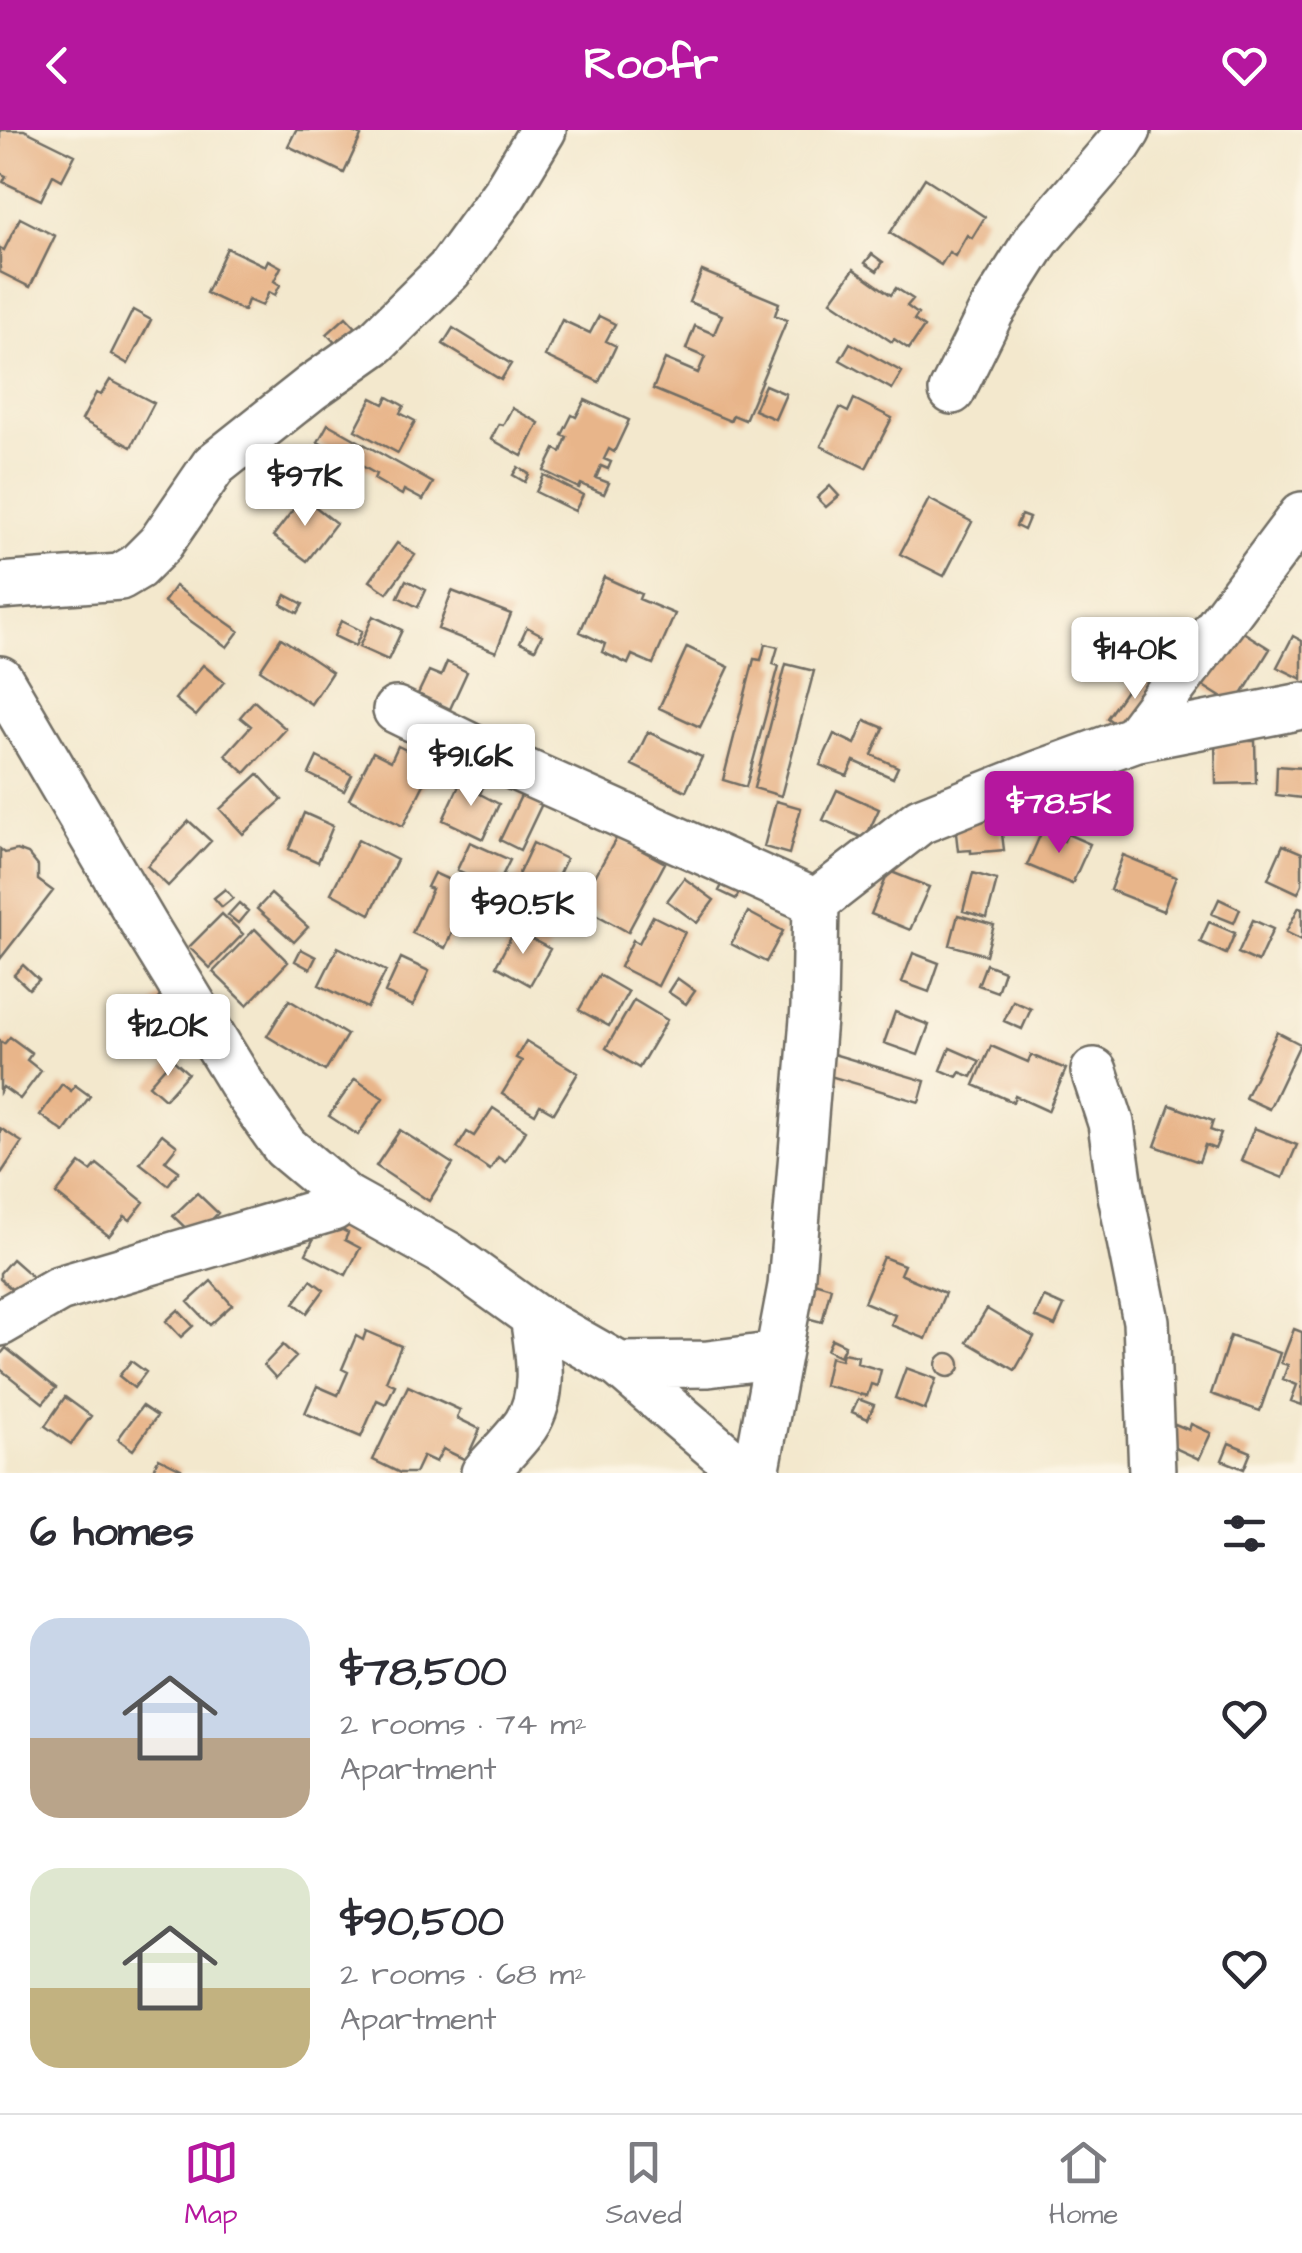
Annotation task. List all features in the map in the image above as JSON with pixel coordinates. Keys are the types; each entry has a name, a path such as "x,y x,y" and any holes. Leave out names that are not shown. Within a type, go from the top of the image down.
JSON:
{"street":[{"path":"0,586 120,578 138,567 160,544 214,466 310,388 376,342 449,270 505,193 543,130"},
{"path":"952,391 991,312 1038,238 1128,130"},
{"path":"1134,740 1302,515"},
{"path":"0,679 145,926 247,1093 285,1147 346,1198 446,1254 534,1316 619,1364 740,1473"},
{"path":"816,902 920,820 1134,740 1302,706"},
{"path":"396,710 816,902"},
{"path":"756,1473 791,1286 814,1008 816,902"},
{"path":"1094,1070 1111,1122 1146,1321 1152,1473"},
{"path":"0,1323 59,1289 333,1208 346,1198"},
{"path":"484,1473 527,1423 538,1397 534,1316"},
{"path":"619,1364 708,1364 778,1355"}],"building":[{"path":"0,130 24,130 75,155 62,180 53,175 41,200 3,182 6,176 0,173"},
{"path":"296,130 349,130 361,136 344,173 288,146"},
{"path":"925,178 985,217 972,238 967,235 955,256 949,252 941,265 890,233"},
{"path":"20,218 55,236 30,287 0,272 0,248 4,250"},
{"path":"227,248 265,266 268,260 281,267 274,281 280,285 275,295 269,292 262,306 248,300 244,311 206,293"},
{"path":"872,254 883,262 877,271 865,263"},
{"path":"854,269 891,295 896,288 913,299 907,306 918,314 914,320 924,327 909,349 831,301"},
{"path":"702,271 779,303 775,315 787,320 745,420 733,415 730,421 653,389 665,359 698,373 705,357 686,349 695,326 714,334 722,315 689,302"},
{"path":"133,310 151,320 128,364 111,354"},
{"path":"599,316 615,324 606,341 616,346 599,382 545,356 562,320 590,333"},
{"path":"346,317 360,332 341,349 327,334"},
{"path":"453,328 511,364 501,380 443,344"},
{"path":"850,343 902,372 892,389 840,360"},
{"path":"110,380 154,403 131,447 82,420 96,393 101,395"},
{"path":"765,385 786,394 775,419 754,410"},
{"path":"388,397 404,406 400,413 415,421 398,453 355,430 372,398 384,404"},
{"path":"854,399 892,418 866,468 821,446 840,408 848,412"},
{"path":"585,400 629,420 614,452 609,449 604,459 611,462 608,469 601,466 596,478 609,483 604,494 581,484 579,488 544,471 555,449 561,452 567,437 562,435"},
{"path":"512,408 539,423 522,456 491,439"},
{"path":"328,424 433,483 423,500 404,490 402,495 353,461 351,466 338,459 340,455 318,442"},
{"path":"518,467 529,474 525,482 513,475"},
{"path":"544,475 583,495 575,511 536,492"},
{"path":"830,486 839,496 826,507 817,498"},
{"path":"303,497 336,523 307,561 273,536"},
{"path":"929,499 972,522 944,576 900,554"},
{"path":"1021,515 1029,518 1024,530 1016,526"},
{"path":"397,543 415,555 387,593 370,581"},
{"path":"604,577 641,594 639,599 675,614 653,664 632,655 628,664 602,652 605,644 580,632"},
{"path":"406,580 426,590 418,607 398,597"},
{"path":"175,586 239,631 227,647 164,602"},
{"path":"452,591 511,614 496,652 438,629"},
{"path":"286,595 303,604 298,613 281,604"},
{"path":"373,616 402,630 388,660 359,647"},
{"path":"341,621 362,631 355,646 334,636"},
{"path":"527,627 542,635 535,649 520,642"},
{"path":"1235,627 1270,649 1235,706 1192,679"},
{"path":"1293,636 1302,641 1302,679 1277,667"},
{"path":"281,638 332,672 311,704 260,670"},
{"path":"765,644 778,647 773,664 779,666 746,787 723,780 754,659 761,660"},
{"path":"687,647 729,667 700,727 659,708"},
{"path":"447,662 467,672 450,709 418,694 429,671 441,676"},
{"path":"786,664 814,671 781,796 754,788"},
{"path":"203,665 224,682 196,716 175,699"},
{"path":"1140,670 1163,686 1129,734 1107,718"},
{"path":"254,701 286,729 245,773 225,755 251,726 240,717"},
{"path":"865,720 884,728 872,755 898,767 893,778 854,761 847,776 820,765 834,734 855,744"},
{"path":"648,732 702,757 686,791 632,765"},
{"path":"1215,741 1255,741 1256,783 1216,784"},
{"path":"398,746 434,764 403,826 349,799 373,752 391,761"},
{"path":"317,757 352,775 344,791 309,774"},
{"path":"1277,766 1302,768 1302,798 1276,795"},
{"path":"258,774 282,800 243,834 220,809"},
{"path":"463,777 483,787 480,794 499,804 483,839 443,820"},
{"path":"528,781 548,791 520,850 500,840"},
{"path":"837,790 879,809 865,839 823,820"},
{"path":"776,801 801,808 789,854 764,847"},
{"path":"999,810 1004,850 958,851 954,815"},
{"path":"304,813 333,826 318,862 289,849"},
{"path":"189,821 211,841 168,886 147,866"},
{"path":"1042,831 1064,841 1067,834 1090,844 1072,884 1027,865"},
{"path":"617,837 665,863 628,932 579,905"},
{"path":"358,840 397,860 370,914 331,893"},
{"path":"470,842 510,860 496,888 457,870"},
{"path":"533,843 566,859 547,900 552,903 544,921 505,903"},
{"path":"1283,845 1302,853 1302,884 1298,893 1268,879"},
{"path":"0,849 5,853 17,850 28,854 38,866 38,880 53,891 0,959"},
{"path":"1123,855 1176,877 1163,911 1110,890"},
{"path":"889,871 929,887 910,930 871,914"},
{"path":"434,873 472,890 445,948 412,933 432,889 427,887"},
{"path":"973,873 997,880 987,918 963,911"},
{"path":"726,877 743,884 736,899 719,891"},
{"path":"684,878 714,900 697,923 667,901"},
{"path":"225,889 233,898 222,907 214,898"},
{"path":"271,894 308,927 294,942 257,909"},
{"path":"1219,899 1240,909 1234,923 1212,914"},
{"path":"239,903 248,911 238,923 228,915"},
{"path":"1299,907 1302,908 1302,940 1286,932"},
{"path":"748,912 783,931 766,962 731,944"},
{"path":"222,914 243,934 210,968 189,947"},
{"path":"958,915 994,925 986,955 950,945"},
{"path":"653,916 685,932 658,986 620,967 633,940 639,943"},
{"path":"1253,920 1273,929 1258,962 1238,953"},
{"path":"1209,922 1235,933 1226,954 1200,942"},
{"path":"255,929 288,962 247,1005 213,972"},
{"path":"515,930 550,949 530,985 496,966"},
{"path":"338,947 386,971 367,1008 319,985"},
{"path":"301,949 316,957 310,969 295,961"},
{"path":"913,953 939,963 929,992 902,982"},
{"path":"401,958 429,971 413,1006 385,993"},
{"path":"986,964 1004,971 997,992 978,985"},
{"path":"23,965 39,980 29,989 14,975"},
{"path":"599,975 628,992 609,1026 579,1010"},
{"path":"677,978 695,991 686,1004 668,992"},
{"path":"163,993 185,1021 164,1047 131,1020 140,1009 145,1014"},
{"path":"289,1000 347,1035 325,1071 267,1036"},
{"path":"634,1000 667,1020 639,1068 606,1048"},
{"path":"1013,1001 1031,1009 1022,1029 1004,1021"},
{"path":"895,1012 929,1025 918,1055 884,1043"},
{"path":"1277,1032 1300,1044 1269,1109 1245,1098"},
{"path":"10,1037 32,1053 27,1060 41,1071 20,1099 3,1087 0,1092 0,1041 4,1044"},
{"path":"526,1041 578,1073 554,1113 540,1105 535,1114 502,1094 522,1061 516,1058"},
{"path":"991,1046 1028,1062 1031,1055 1066,1069 1048,1111 1015,1096 1013,1102 974,1085"},
{"path":"950,1048 980,1061 972,1077 960,1072 957,1077 941,1070"},
{"path":"823,1051 925,1081 919,1102 816,1072"},
{"path":"172,1059 188,1073 165,1099 149,1085"},
{"path":"355,1079 383,1098 358,1135 329,1116"},
{"path":"62,1084 71,1091 75,1085 90,1096 64,1132 40,1115"},
{"path":"1170,1105 1213,1121 1210,1130 1221,1134 1215,1149 1205,1145 1199,1162 1155,1146"},
{"path":"493,1108 526,1130 505,1162 498,1157 490,1170 457,1148 467,1132 474,1136"},
{"path":"0,1128 22,1142 0,1175"},
{"path":"1254,1128 1297,1145 1283,1178 1241,1161"},
{"path":"400,1130 453,1164 429,1201 376,1166"},
{"path":"162,1134 177,1146 165,1161 179,1171 168,1185 140,1163"},
{"path":"80,1163 91,1171 97,1164 144,1202 130,1220 125,1216 109,1236 56,1194"},
{"path":"197,1193 218,1213 195,1237 173,1216"},
{"path":"323,1220 348,1233 345,1240 360,1248 346,1275 306,1254"},
{"path":"883,1257 904,1265 900,1274 945,1293 926,1339 891,1325 895,1315 864,1302"},
{"path":"12,1259 37,1281 22,1298 0,1279 0,1273"},
{"path":"804,1279 831,1287 822,1322 799,1316"},
{"path":"311,1280 324,1290 307,1313 294,1303"},
{"path":"211,1281 232,1305 210,1325 188,1302"},
{"path":"1044,1297 1064,1306 1055,1326 1035,1317"},
{"path":"987,1309 1034,1337 1015,1370 967,1342"},
{"path":"178,1310 193,1326 181,1337 166,1321"},
{"path":"1294,1329 1302,1332 1302,1405 1291,1401 1297,1385 1283,1379 1288,1365 1281,1363"},
{"path":"366,1331 401,1346 386,1381 395,1385 386,1404 377,1400 361,1437 305,1413 317,1386 338,1395 348,1372 342,1369 356,1336 363,1340"},
{"path":"1230,1336 1280,1353 1260,1411 1211,1394"},
{"path":"832,1339 845,1345 840,1356 827,1350"},
{"path":"283,1345 296,1357 276,1378 264,1365"},
{"path":"6,1348 56,1388 43,1403 0,1369 0,1355"},
{"path":"843,1353 858,1356 857,1363 881,1370 877,1386 871,1384 867,1396 824,1385 830,1357 841,1360"},
{"path":"948,1353 960,1365 948,1377 936,1365"},
{"path":"131,1361 146,1372 134,1388 119,1376"},
{"path":"906,1368 936,1379 925,1410 895,1398"},
{"path":"408,1386 460,1410 457,1418 480,1429 466,1460 443,1449 436,1462 423,1456 415,1473 400,1473 373,1460"},
{"path":"65,1397 91,1416 71,1444 45,1426"},
{"path":"858,1399 874,1405 868,1419 852,1412"},
{"path":"142,1406 157,1416 133,1450 118,1439"},
{"path":"1175,1424 1189,1430 1191,1424 1211,1433 1199,1459 1166,1444"},
{"path":"1229,1443 1251,1452 1244,1469 1222,1460"},
{"path":"159,1458 181,1469 179,1473 151,1473"}]}
